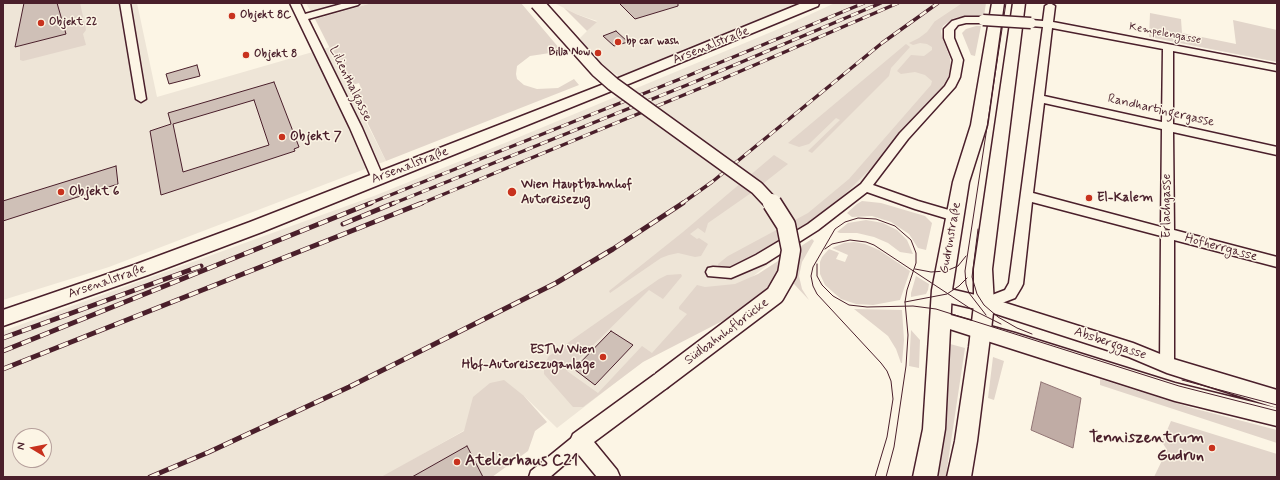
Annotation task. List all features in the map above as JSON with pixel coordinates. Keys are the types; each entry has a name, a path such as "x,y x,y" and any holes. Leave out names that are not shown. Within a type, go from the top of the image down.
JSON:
{"main road":[{"name":"Arsenalstraße","path":"3,318 164,262 378,179 609,88 813,3"},
{"name":"Gudrunstraße","path":"925,477 934,429 942,297 963,172 979,125 998,3"},
{"path":"959,477 966,441 981,331 984,304 983,269 1019,3"}],"street":[{"path":"125,3 141,99"},
{"name":"Lilienthalgasse","path":"295,3 356,128 378,179"},
{"path":"302,18 356,3"},
{"name":"Südbahnhofbrücke","path":"537,3 597,70 620,89 756,188 766,197 782,217 790,239 791,250 787,274 775,295 580,441"},
{"path":"984,304 1010,294 1016,284 1050,6"},
{"name":"Kempelengasse","path":"865,187 904,136 950,87 956,77 958,60 948,33 949,29 955,23 965,20 1048,24 1277,68"},
{"name":"Erlachgasse","path":"1167,365 1168,46"},
{"name":"Randhartingergasse","path":"1038,98 1277,152"},
{"path":"713,272 731,273 762,259 813,227 865,187 909,203 955,216"},
{"name":"Hofherrgasse","path":"1027,196 1277,262"},
{"name":"Absberggasse","path":"942,297 950,296 984,304 1134,351 1167,365 1277,399"},
{"name":"Absberggasse","path":"940,319 1188,396 1277,417"},
{"path":"537,477 580,441 610,477"}],"shaded area":[{"path":"3,3 137,3 157,97 330,47 386,161 109,267 3,300"},
{"path":"57,3 80,3 86,30 83,34 86,45 23,61 20,60 20,46 66,34"},
{"path":"306,3 372,3 315,19"},
{"path":"372,3 521,3 565,55 550,53 530,56 517,66 517,79 524,85 537,89 558,88 574,79 579,85 386,161 352,91 361,88 359,83 349,86 315,19"},
{"path":"554,3 824,3 784,21 715,39 621,78 605,67 587,48 580,38 597,21 576,14"},
{"path":"835,3 962,3 935,21 939,42 937,87 870,178 836,212 557,428 524,396 383,477 3,477 3,331 374,196 776,30"},
{"path":"962,3 986,3 984,16 954,18 943,26 941,31 942,37 950,58 951,66 948,77 943,86 871,168 840,199 798,230 734,266 719,268 718,264 728,256 808,213 849,179 931,85 932,81 925,75 915,72 901,74 897,71 911,55 924,56 932,50 932,47 927,44 920,43 913,45 909,43 927,32 935,21"},
{"path":"564,8 576,14 597,22 587,31"},
{"path":"1150,13 1181,19 1182,33 1236,44 1233,20 1277,30 1277,62 1149,37"},
{"path":"981,26 975,56 971,55 962,33 966,29"},
{"path":"906,44 910,47 891,68 889,76 812,153 808,151 840,120 836,118 809,144 799,147 788,143"},
{"path":"774,155 788,164 751,193 708,223 705,233 698,228 690,234 708,244 701,256 695,257 678,253 661,258 610,293 609,291 683,232"},
{"path":"862,201 881,203 925,216 932,223 926,250 918,248 909,234 891,222 872,216 852,217 847,213"},
{"path":"866,220 883,223 897,230 907,240 913,254 900,252 888,243 874,237 857,233 837,232 848,223"},
{"path":"812,239 814,241 802,262 799,276 802,289 809,300 794,284 643,362 583,407 573,407 544,374 544,365 549,356 659,279 667,275 681,274 682,276 663,299 649,290 567,371 598,393 642,346 652,353 687,314 679,309 679,307 697,285 705,287 735,284 758,274"},
{"path":"854,242 865,244 879,250 910,271 900,300 873,305 856,304 841,299 825,285 820,274 820,262 822,257 829,249 839,253 836,259 845,262 848,255 832,248 844,243"},
{"path":"916,276 929,284 928,290 926,294 911,297 911,293"},
{"path":"854,309 902,310 904,340 902,363 888,336"},
{"path":"911,330 920,340 919,368 909,366"},
{"path":"950,344 965,348 946,477 938,477 945,431"},
{"path":"993,357 1004,361 994,400 988,398"},
{"path":"1100,379 1192,408 1277,430 1277,443 1100,385"},
{"path":"504,380 524,396 547,422 535,431 528,451 492,477 483,477 467,447 412,477 381,477 464,431 473,397 490,383"},
{"path":"1041,382 1081,398 1073,448 1031,430"},
{"name":"Tenniszentrum Gudrun","path":"1171,421 1277,454 1277,477 1154,477 1167,450 1162,442"}],"building":[{"name":"Objekt 22","path":"24,3 57,3 66,34 15,47"},
{"path":"619,3 678,3 678,6 635,19"},
{"path":"616,31 628,42 614,46 603,36"},
{"path":"197,65 200,76 169,84 166,74"},
{"name":"Objekt 7","path":"274,82 299,147 294,149 295,151 161,195 150,131 171,124 168,113","holes":["254,100 269,145 183,172 173,124"]},
{"name":"Objekt 6","path":"116,166 118,184 3,221 3,201"},
{"name":"ESTW Wien Hbf-Autoreisezuganlage","path":"611,331 633,345 595,385 574,369"},
{"name":"Atelierhaus C21","path":"467,446 483,477 412,477"}],"tram line":[{"path":"966,279 965,271 1006,3"},
{"path":"875,477 887,437 893,399 891,381 887,371 881,363 817,294 813,286 811,276 813,267 835,229 845,222 858,218 876,219 895,226 911,240 916,253 916,263 913,271"},
{"path":"978,229 972,277 977,294 984,305 998,317 1017,328 1032,334"},
{"path":"825,249 832,244 850,240 866,242 874,245 913,271"},
{"path":"915,269 931,272 946,271 958,266 966,256"},
{"path":"817,264 817,276 822,285 833,296 849,305 867,307 905,306"},
{"path":"905,302 913,271"},
{"path":"913,271 948,294"},
{"path":"948,294 966,279"},
{"path":"966,279 969,293 986,315"},
{"path":"905,302 948,294"},
{"path":"948,294 971,309 1001,324"},
{"path":"905,302 905,306"},
{"path":"886,477 894,447 906,366 908,335 905,306"},
{"path":"905,306 936,309 1179,386 1277,411"},
{"path":"1182,380 1277,405"}],"railway":[{"path":"368,204 685,77 864,3"},
{"path":"392,204 692,83 881,3"},
{"path":"420,204 720,80 898,3"},
{"path":"681,204 712,182 882,43 938,3"},
{"path":"3,351 371,203"},
{"path":"343,224 394,203"},
{"path":"3,369 422,203"},
{"path":"150,477 209,452 349,387 556,283 613,249 683,203"},
{"path":"3,338 201,266"}],"place":[{"name":"Objekt 8C","path":"232,16"},
{"name":"Objekt 22","path":"41,23"},
{"name":"bp car wash","path":"618,42"},
{"name":"Billa Now","path":"598,53"},
{"name":"Objekt 8","path":"246,55"},
{"name":"Objekt 7","path":"282,137"},
{"name":"Objekt 6","path":"61,192"},
{"name":"Wien Hauptbahnhof Autoreisezug","path":"512,192"},
{"name":"El-Kalem","path":"1089,198"},
{"name":"ESTW Wien Hbf-Autoreisezuganlage","path":"603,357"},
{"name":"Tenniszentrum Gudrun","path":"1212,448"},
{"name":"Atelierhaus C21","path":"457,462"}]}
